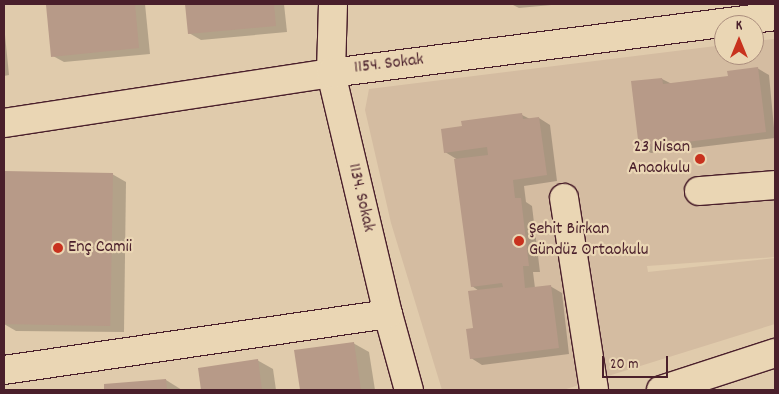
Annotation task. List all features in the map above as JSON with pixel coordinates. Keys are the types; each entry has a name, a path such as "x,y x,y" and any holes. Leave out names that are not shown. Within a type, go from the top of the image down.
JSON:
{"street":[{"name":"1134. Sokak","path":"333,4 330,73 388,314 409,390"},
{"name":"1154. Sokak","path":"4,123 330,73 775,16"},
{"path":"700,191 775,185"},
{"path":"564,198 594,390"},
{"path":"4,370 388,314"},
{"path":"662,390 775,354"}],"shaded area":[{"name":"Şehit Birkan Gündüz Ortaokulu","path":"774,39 775,257 647,266 648,272 775,258 775,324 563,390 442,390 391,223 365,110 369,89 714,46 714,65 764,65 764,40"}],"building":[{"path":"135,4 139,48 51,57 46,5"},
{"path":"185,4 274,4 276,26 188,34"},
{"path":"758,67 766,132 639,148 631,81 662,78 663,84 728,76 727,71"},
{"path":"522,113 523,119 539,117 547,175 513,180 515,198 521,198 529,266 523,266 525,288 551,285 559,348 470,359 466,329 473,328 468,291 503,287 502,283 471,287 454,159 488,155 487,147 444,153 441,129 462,126 461,121"},
{"name":"Enç Camii","path":"4,171 113,173 110,326 4,324"},
{"path":"354,342 361,390 300,390 294,350"},
{"path":"258,359 262,390 201,390 198,368"},
{"path":"166,379 167,390 104,390 104,384"}],"place":[{"name":"23 Nisan Anaokulu","path":"700,159"},
{"name":"Şehit Birkan Gündüz Ortaokulu","path":"519,241"},
{"name":"Enç Camii","path":"58,248"}]}
